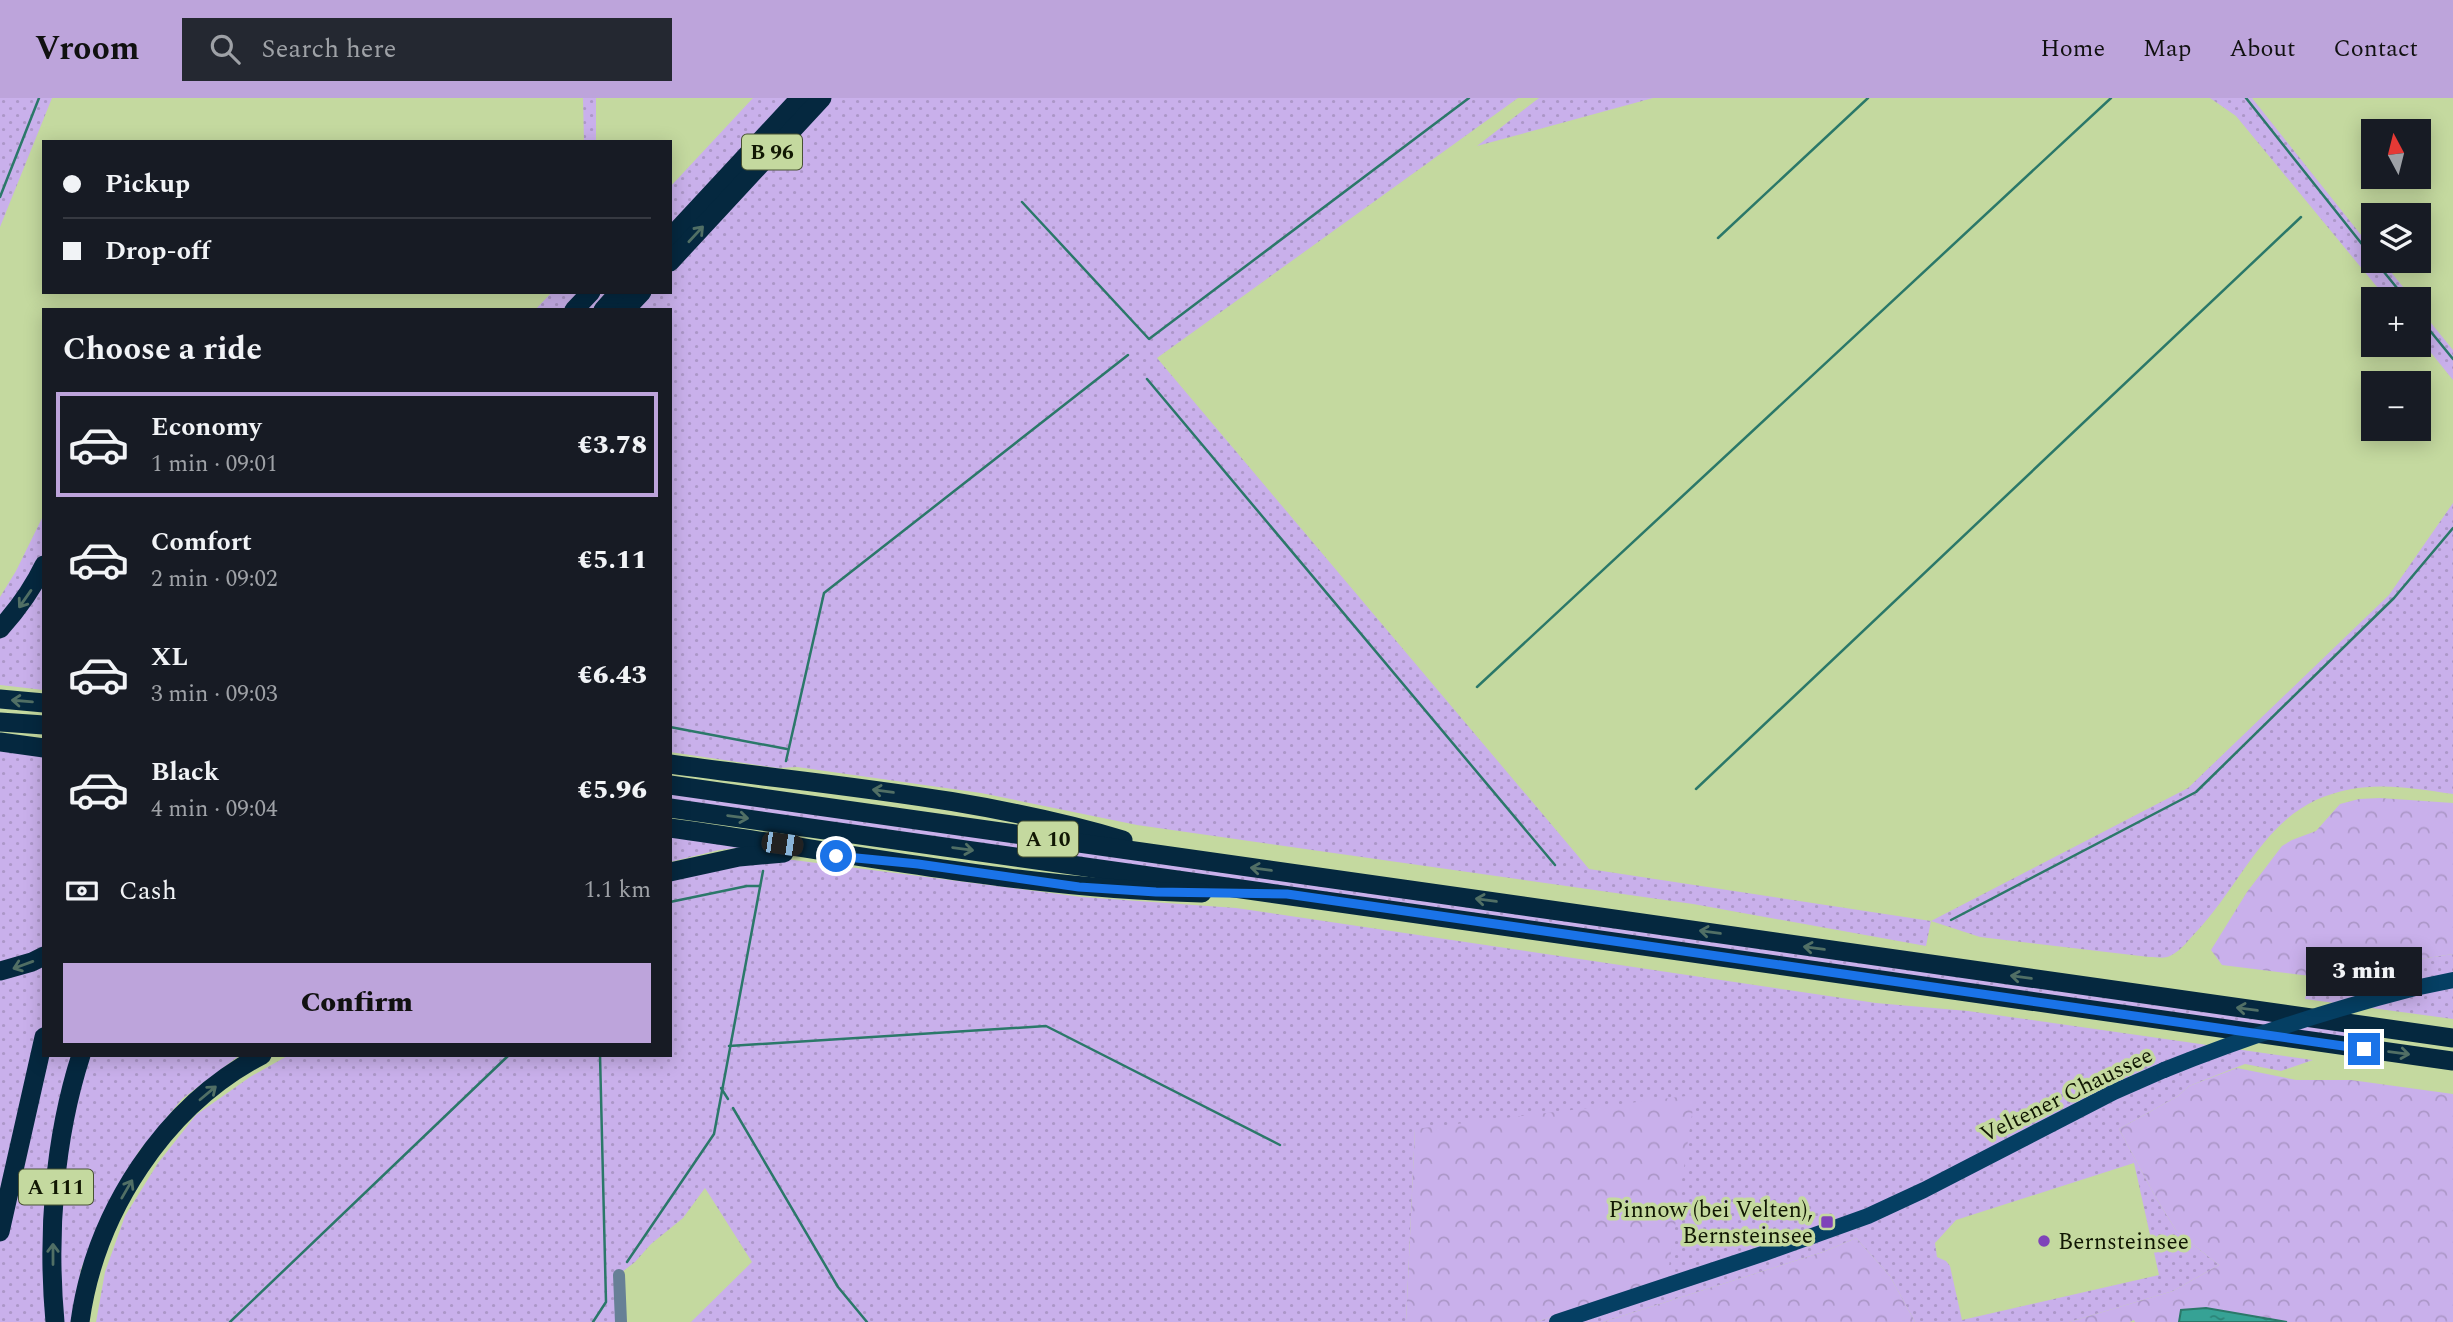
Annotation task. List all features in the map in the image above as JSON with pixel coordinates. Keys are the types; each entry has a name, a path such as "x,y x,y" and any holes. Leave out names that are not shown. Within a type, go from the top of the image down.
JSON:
{"highway":[{"name":"B 96","path":"733,172 800,98"},
{"name":"B 96","path":"672,260 822,98"},
{"path":"672,220 733,172"},
{"path":"672,236 733,172"},
{"path":"576,308 589,294"},
{"path":"605,308 617,294"},
{"path":"627,308 640,294"},
{"path":"0,629 17,611 42,569"},
{"path":"0,699 42,703"},
{"path":"0,722 42,725"},
{"path":"0,742 42,749"},
{"path":"0,748 42,749"},
{"path":"672,757 743,772"},
{"path":"672,764 938,799 1032,815 1188,859"},
{"name":"A 10","path":"672,785 2453,1038"},
{"name":"A 10","path":"672,808 2453,1061"},
{"path":"672,828 1091,888 1287,894"},
{"path":"672,872 720,860 782,853 918,864"},
{"path":"0,971 42,957"},
{"path":"15,1164 42,1046"},
{"name":"A 111","path":"0,1232 15,1164 53,1057"},
{"name":"A 111","path":"55,1322 53,1244 56,1186 63,1130 80,1057"},
{"path":"80,1322 88,1281 105,1231 145,1160 194,1105 259,1057"}],"main road":[{"name":"Veltener Chaussee","path":"1558,1322 1824,1233 1904,1199 2077,1110 2164,1070 2238,1041 2314,1015 2453,980"}],"street":[{"path":"619,1275 621,1322"}],"green space":[{"path":"0,98 52,98 0,227"},
{"path":"583,98 596,98 596,140 584,140"},
{"path":"753,98 1518,98 1157,358 1589,869 1931,921 1926,946 1693,904 1137,825 981,793 672,752 672,308 537,308 550,294 672,294 672,185"},
{"path":"1539,98 1653,98 1477,146"},
{"path":"2210,98 2252,98 2361,235 2361,267 2236,116"},
{"path":"2366,273 2392,273 2403,287 2377,287"},
{"path":"2431,323 2453,350 2453,380 2431,353"},
{"path":"2453,503 2453,794 2401,787 2367,787 2333,793 2316,800 2280,825 2251,859 2212,914 2182,948 2168,957 1980,937 1931,921 2188,788 2389,595"},
{"path":"42,518 42,690 0,685 0,597"},
{"path":"0,751 42,755 42,950 0,963"},
{"path":"672,793 2365,1034 2365,1040 672,800"},
{"path":"2359,799 2453,803 2453,954 2310,976 2222,965 2211,950 2247,892 2282,846 2316,831 2340,804"},
{"path":"672,834 755,846 719,850 672,862"},
{"path":"778,858 1082,897 1236,908 1876,1003 1968,1011 2313,1060 2281,1071 2245,1064 2189,1086 2178,1096 2119,1129 2177,1232 2219,1265 2173,1291 2069,1322 1915,1322 1890,1276 1856,1238 1823,1252 1603,1322 1536,1322 1667,1279 1415,1129 1406,1322 691,1322 752,1262 705,1188 683,1218 622,1272 616,1322 96,1322 105,1272 125,1216 158,1163 196,1115 250,1077 285,1057 672,1057 672,879","holes":["2134,1163 2159,1275 1962,1320 1950,1266 1937,1257 1935,1243 1956,1220"]},
{"path":"2453,954 2453,1019 2305,999 2310,976"},
{"path":"42,962 42,1057 237,1057 182,1099 139,1151 106,1209 81,1269 73,1322 0,1322 0,979"},
{"path":"2237,1068 2296,1080 2351,1080 2453,1094 2453,1322 2287,1322 2206,1308 2181,1310 2179,1322 2069,1322 2173,1291 2219,1265 2177,1232 2119,1129 2178,1096 2189,1086"},
{"path":"1695,1095 1667,1279 1536,1322 1406,1322 1415,1129"},
{"path":"1856,1238 1890,1276 1915,1322 1603,1322 1823,1252"}],"water":[{"name":"Bernsteinsee","path":"2206,1308 2287,1322 2179,1322 2181,1310"}],"waterway":[{"path":"0,197 39,98"},
{"path":"1022,202 1149,339 1469,98"},
{"path":"1718,238 1868,98"},
{"path":"1477,687 2111,98"},
{"path":"2246,98 2361,243"},
{"path":"1696,789 2301,217"},
{"path":"2385,273 2396,287"},
{"path":"2431,332 2453,359"},
{"path":"786,761 824,593 1128,355"},
{"path":"1147,379 1555,865"},
{"path":"1951,920 2196,792 2394,598 2453,528"},
{"path":"672,727 787,749"},
{"path":"627,1262 714,1134 763,871"},
{"path":"672,902 747,886 760,886"},
{"path":"729,1046 1046,1026 1280,1145"},
{"path":"230,1322 507,1057"},
{"path":"593,1322 606,1302 600,1057"},
{"path":"721,1088 728,1099"},
{"path":"733,1108 838,1287 867,1322"}],"place":[{"name":"Pinnow (bei Velten), Bernsteinsee","path":"1827,1222"},
{"name":"Bernsteinsee","path":"2044,1241"}],"route":[{"path":"836,856 918,864 1079,887 1156,892 1287,894 2364,1049"}]}
